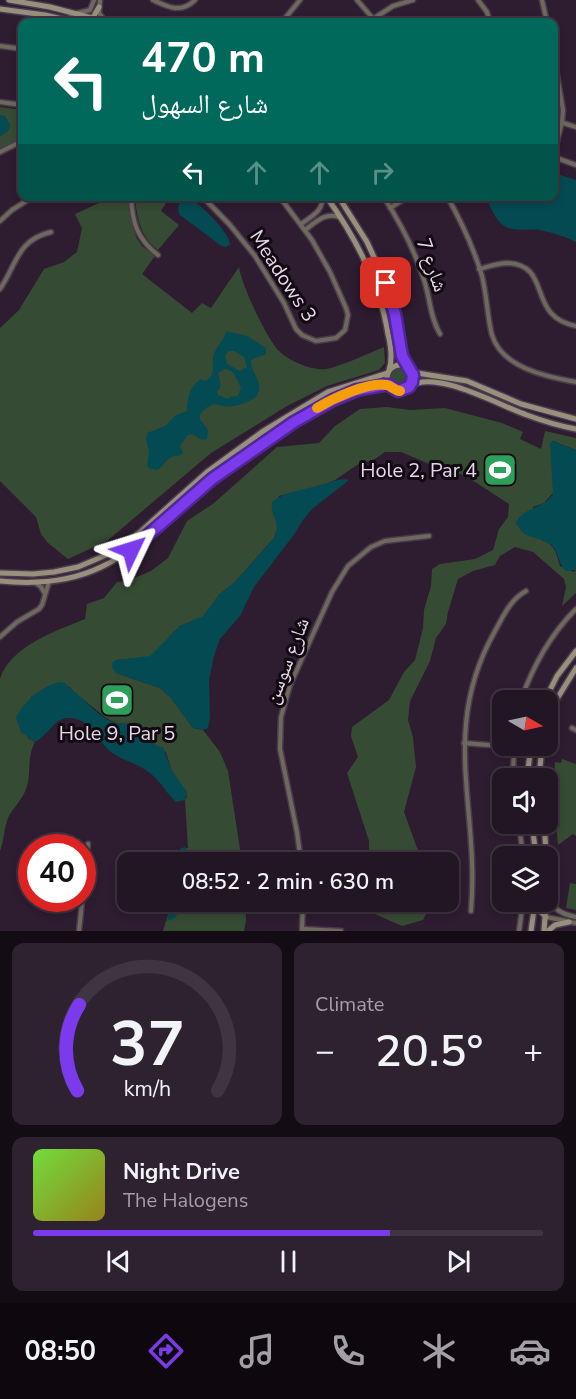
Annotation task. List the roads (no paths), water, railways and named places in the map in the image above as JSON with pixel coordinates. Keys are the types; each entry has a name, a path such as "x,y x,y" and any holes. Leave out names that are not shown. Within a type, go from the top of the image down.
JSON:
{"main road":[{"path":"9,0 94,18 98,3"},
{"path":"0,9 63,18"},
{"path":"45,15 58,18"},
{"path":"328,201 368,265 381,298 391,350 389,385"},
{"path":"341,201 367,242 386,283 395,314 402,356 413,378 409,387"},
{"path":"0,573 33,574 66,570 111,553 140,532 207,472 271,426 328,392 388,371 398,365 417,373 467,381 521,404 576,419"},
{"path":"0,581 49,582 80,576 98,569 131,550 212,479 267,439 345,394 373,386 389,385 398,391 422,382 456,387 482,395 535,418 576,429"},
{"path":"550,690 557,676 576,651"},
{"path":"558,697 576,668"},
{"path":"531,931 534,912"},
{"path":"541,912 546,917"},
{"path":"546,912 546,931 560,923 568,922"}],"street":[{"path":"153,0 179,9 190,5 195,0"},
{"path":"285,18 300,0"},
{"path":"357,0 372,18"},
{"path":"379,18 393,6 413,0"},
{"path":"478,0 489,18"},
{"path":"542,0 545,18"},
{"path":"78,14 88,11 98,3 100,15 103,18"},
{"path":"0,46 18,48"},
{"path":"558,78 563,104 558,138"},
{"path":"0,102 18,104"},
{"path":"558,121 576,127"},
{"path":"0,152 18,143"},
{"path":"558,157 576,165"},
{"path":"0,221 26,201"},
{"path":"132,201 139,236 158,255"},
{"name":"Meadows 3","path":"207,201 255,256 284,303 296,329 316,341 330,340 345,330 348,323 346,308 330,272 305,230 283,201"},
{"path":"301,224 320,211 323,201"},
{"name":"شارع 7","path":"385,201 418,261 434,322 440,333"},
{"path":"390,208 402,201"},
{"path":"450,201 479,269 492,336 500,350 519,365 546,375 576,382"},
{"path":"320,211 324,216"},
{"path":"305,230 324,216 333,215 340,218"},
{"path":"0,289 25,244 40,234 51,231"},
{"path":"479,269 504,263 523,267 537,281 545,304 551,313 563,322 576,326"},
{"name":"شارع سوسن","path":"299,852 280,749 281,717 290,686 332,592 348,566 371,547 385,541 429,536"},
{"path":"0,637 17,622 39,609 49,582"},
{"path":"36,583 45,595"},
{"path":"471,911 472,859 464,743 468,702 488,643 512,601 526,591"},
{"path":"525,690 541,654 576,609"},
{"path":"464,743 492,745"},
{"path":"558,911 576,917"},
{"path":"79,931 82,912"},
{"path":"303,912 302,930 341,931"},
{"path":"519,931 522,912"},
{"path":"546,917 576,923"}],"place":[{"name":"Hole 2, Par 4","path":"500,470"},
{"name":"Hole 9, Par 5","path":"117,700"}]}
